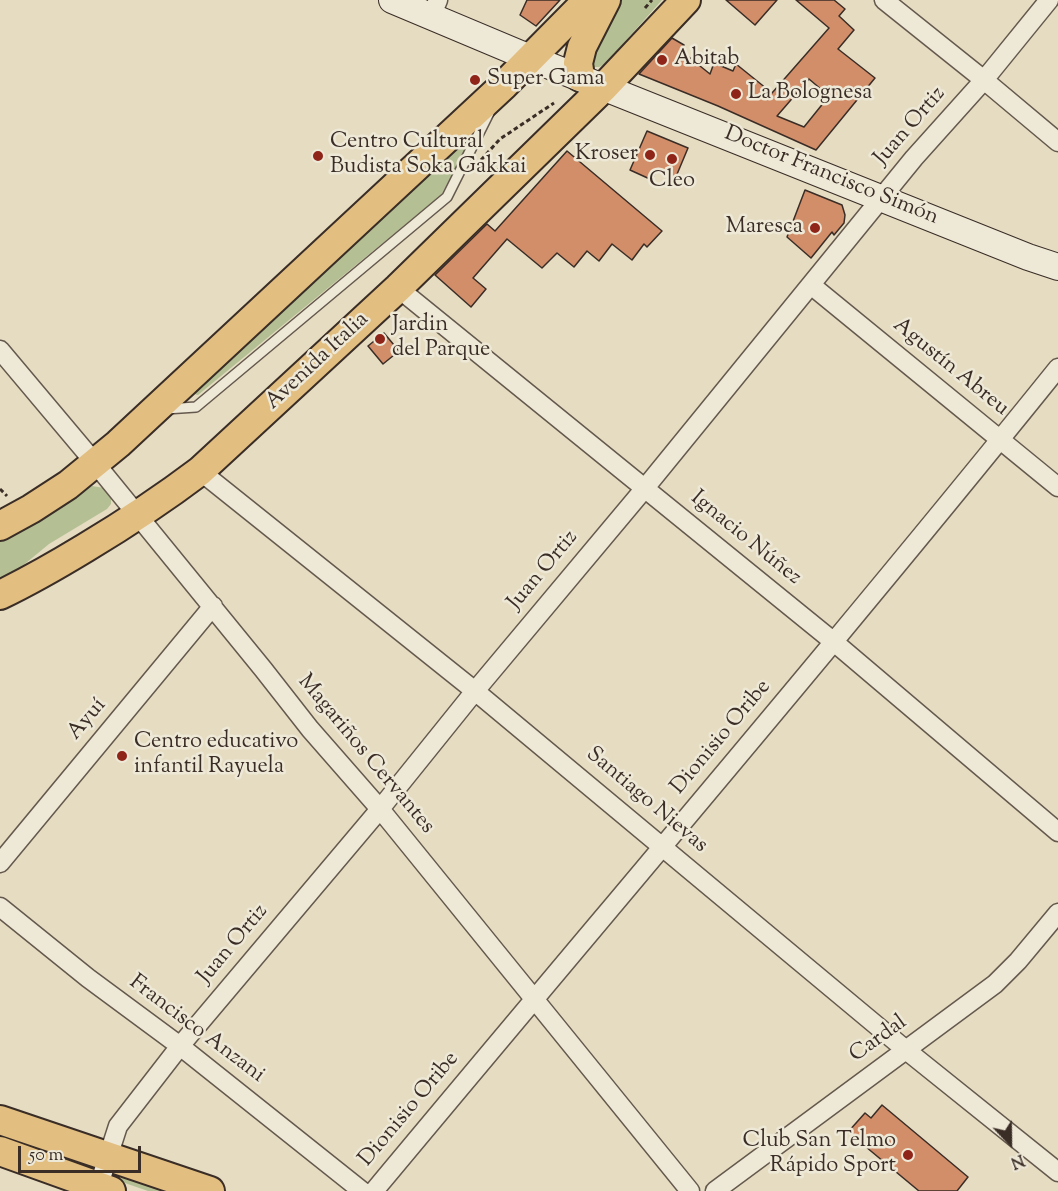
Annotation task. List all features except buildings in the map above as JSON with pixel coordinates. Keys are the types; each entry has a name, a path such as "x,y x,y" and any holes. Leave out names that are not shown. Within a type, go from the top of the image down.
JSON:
{"main road":[{"name":"Avenida Italia","path":"0,526 68,485 118,444 504,84 588,0"},
{"path":"592,82 578,63 582,47 606,0"},
{"name":"Avenida Italia","path":"0,595 32,580 132,508 170,495 200,471 398,288 592,82 686,0"},
{"path":"0,1120 210,1191"},
{"path":"0,1151 102,1189"}],"street":[{"name":"Doctor Francisco Simón","path":"392,0 434,8 530,58 1058,267"},
{"path":"884,0 1058,142"},
{"name":"Juan Ortiz","path":"102,1189 108,1158 118,1126 180,1046 380,809 914,158 984,80 1049,0"},
{"name":"Agustín Abreu","path":"811,285 1058,487"},
{"name":"Ignacio Núñez","path":"398,288 834,642 1058,832"},
{"name":"Magariños Cervantes","path":"0,350 213,606 310,729 380,809 690,1191"},
{"name":"Dionisio Oribe","path":"374,1191 834,642 1058,368"},
{"name":"Santiago Nievas","path":"200,471 475,691 906,1050 1058,1172"},
{"name":"Ayuí","path":"0,863 213,606"},
{"name":"Francisco Anzani","path":"0,907 362,1191"},
{"name":"Cardal","path":"715,1191 994,984 1018,961 1058,913"}],"lane":[{"name":"Avenida Italia","path":"154,410 196,407 447,197 504,84"}],"path":[{"path":"645,8 652,0"},
{"path":"480,160 501,140 561,98 592,82"}],"green space":[{"path":"618,0 662,0 604,65 591,67 586,56"},
{"path":"472,133 441,195 198,395 193,393"},
{"path":"92,486 104,488 111,495 111,504 107,509 49,544 0,582 0,539"},
{"path":"119,1175 172,1191 148,1191 119,1181 117,1179"}],"place":[{"name":"Abitab","path":"662,60"},
{"name":"Super Gama","path":"475,80"},
{"name":"La Bolognesa","path":"736,94"},
{"name":"Kroser","path":"650,155"},
{"name":"Centro Cultural Budista Soka Gakkai","path":"318,156"},
{"name":"Cleo","path":"672,159"},
{"name":"Maresca","path":"815,228"},
{"name":"Jardin del Parque","path":"380,339"},
{"name":"Centro educativo infantil Rayuela","path":"122,756"},
{"name":"Club San Telmo Rápido Sport","path":"908,1155"}]}
